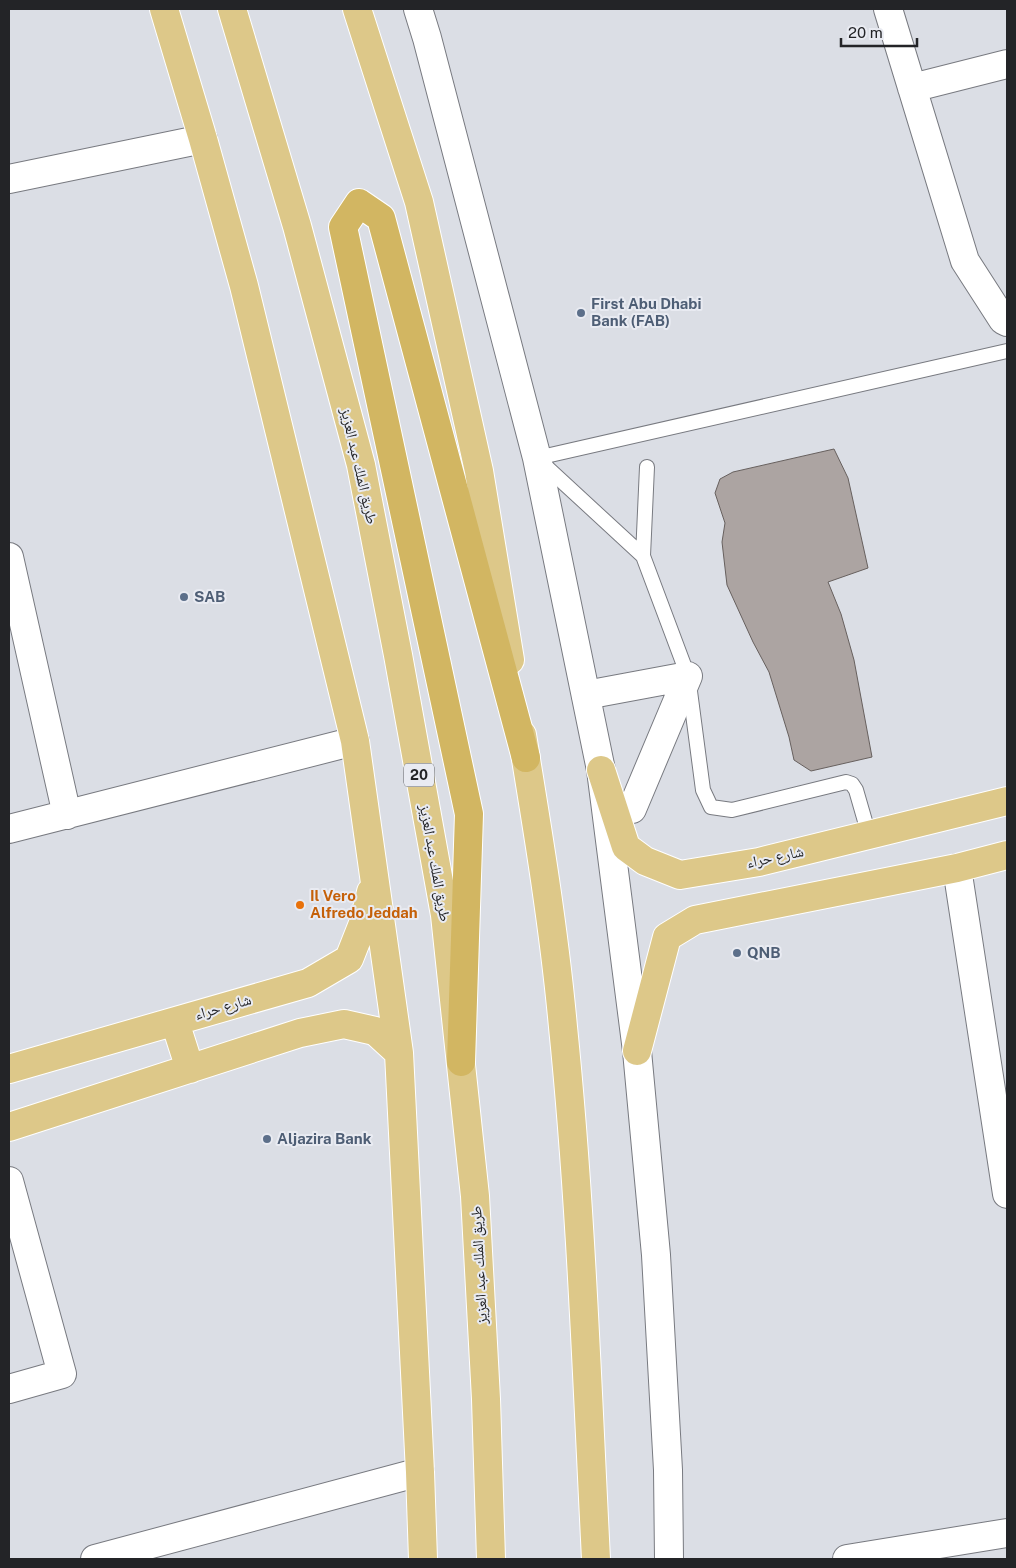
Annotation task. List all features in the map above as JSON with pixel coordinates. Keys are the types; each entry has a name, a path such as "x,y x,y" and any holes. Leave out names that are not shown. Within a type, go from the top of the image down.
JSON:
{"highway":[{"path":"461,1062 469,814 343,227 358,203 381,218 526,758"}],"main road":[{"path":"164,9 244,286 355,741 399,1053 420,1472 422,1559"},
{"name":"طريق الملك عبد العزيز","path":"232,9 296,226 361,465 398,655 445,915 475,1196 486,1398 491,1559"},
{"path":"357,9 419,202 479,470 537,825 563,1027 580,1248 596,1559"},
{"name":"شارع حراء","path":"601,770 626,847 645,861 680,875 759,862 1007,801"},
{"path":"637,1051 667,938 694,920 957,868 1007,856"},
{"path":"759,862 770,905"},
{"name":"شارع حراء","path":"9,1069 308,983 349,959 364,921 374,875"},
{"path":"174,1022 190,1069"},
{"path":"9,1127 300,1033 344,1024 375,1031 399,1053"}],"street":[{"path":"418,9 537,458 601,770 637,1051 657,1274 668,1470 670,1559"},
{"path":"888,9 965,261 1003,320 1007,322"},
{"path":"912,88 1007,64"},
{"path":"9,180 203,139"},
{"path":"9,558 67,815"},
{"path":"586,695 688,676"},
{"path":"632,809 688,676"},
{"path":"9,829 355,741"},
{"path":"957,868 1002,1118 1007,1194"},
{"path":"9,1181 62,1374 9,1389"},
{"path":"95,1559 139,1553 420,1472"},
{"path":"847,1559 1007,1533"}],"lane":[{"path":"537,458 1007,351"},
{"path":"537,458 643,556"},
{"path":"647,467 643,556 688,676 703,790 712,808 732,810 846,782 852,784 856,790 869,835"}],"building":[{"path":"834,449 848,478 868,568 828,582 841,614 854,660 872,757 811,771 794,760 769,672 727,585 722,542 725,523 715,493 720,479 733,472"}],"place":[{"name":"First Abu Dhabi Bank (FAB)","path":"581,313"},
{"name":"SAB","path":"184,597"},
{"name":"Il Vero Alfredo Jeddah","path":"300,905"},
{"name":"QNB","path":"737,953"},
{"name":"Aljazira Bank","path":"267,1139"}]}
